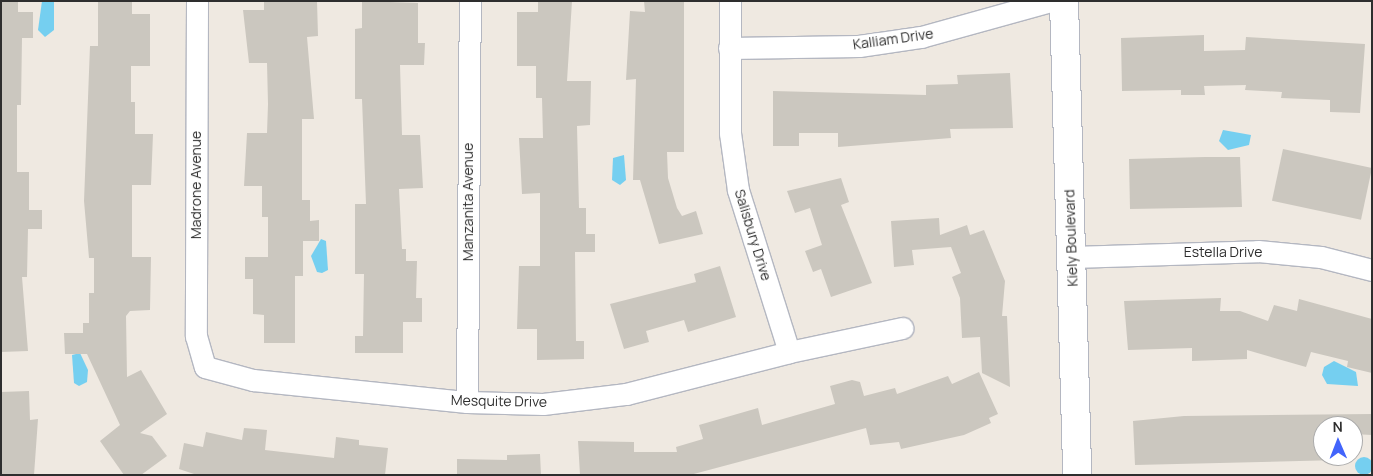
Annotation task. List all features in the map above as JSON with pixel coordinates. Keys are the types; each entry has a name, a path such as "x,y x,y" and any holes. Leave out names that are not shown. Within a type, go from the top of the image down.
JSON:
{"main road":[{"name":"Kiely Boulevard","path":"1064,1 1078,475"}],"street":[{"name":"Madrone Avenue","path":"197,1 196,336 205,367"},
{"name":"Manzanita Avenue","path":"467,402 470,1"},
{"name":"Salisbury Drive","path":"730,1 730,133 738,190 789,352"},
{"name":"Kalliam Drive","path":"729,48 886,42 1051,1"},
{"name":"Estella Drive","path":"1072,257 1258,251 1321,257 1372,270"},
{"path":"789,352 902,328"},
{"name":"Mesquite Drive","path":"205,367 252,380 467,402 544,404 626,394 789,352"}],"water":[{"path":"42,1 54,1 54,30 45,37 38,30"},
{"path":"1223,130 1251,135 1249,145 1228,150 1219,141"},
{"path":"624,155 626,180 620,185 612,180 613,158"},
{"path":"321,239 326,241 328,270 322,273 317,272 311,256"},
{"path":"80,353 88,370 87,382 79,386 74,383 72,355"},
{"path":"1334,361 1356,372 1358,386 1327,384 1322,375 1324,367"},
{"path":"1363,457 1368,457 1373,462 1373,470 1368,475 1360,475 1355,470 1355,466 1363,466"}],"building":[{"path":"1,1 18,1 18,12 33,12 33,38 22,38 21,105 17,105 17,172 29,172 29,210 42,210 42,229 28,229 27,277 22,277 28,351 1,352"},
{"path":"98,1 132,1 132,14 150,14 150,66 131,66 131,102 135,102 135,134 153,134 151,185 132,185 132,257 151,257 150,310 130,311 126,316 127,377 141,370 167,414 140,433 152,436 167,456 141,475 124,475 100,441 120,425 87,354 65,354 64,333 83,333 83,323 89,323 89,293 94,293 94,258 89,258 84,201 90,46 98,46"},
{"path":"264,1 317,1 318,36 307,37 314,119 302,119 302,200 310,200 310,221 319,220 319,241 303,241 303,276 295,276 295,343 264,343 264,315 253,314 253,279 245,279 245,257 268,257 268,217 262,217 262,186 244,186 247,133 267,133 268,104 267,63 249,63 243,10 264,10"},
{"path":"362,1 418,3 418,43 425,43 424,65 400,65 402,135 420,135 423,188 399,189 402,249 406,249 406,261 417,261 416,298 422,298 422,322 403,322 403,353 355,353 355,336 363,336 364,274 355,274 355,204 366,204 362,99 355,99 355,29 362,28"},
{"path":"538,1 572,1 567,81 591,81 590,125 577,126 579,208 586,208 586,234 595,234 595,252 575,252 576,341 584,341 584,359 537,360 537,329 517,329 519,266 540,266 540,193 522,194 519,138 543,138 542,98 536,98 536,66 517,66 517,12 538,12"},
{"path":"644,1 684,1 684,152 667,152 668,178 677,208 682,216 696,211 703,234 659,244 640,180 633,180 636,79 626,80 630,11 645,12"},
{"path":"1204,35 1204,51 1245,50 1246,37 1365,44 1360,113 1330,112 1330,100 1281,98 1282,92 1245,90 1246,85 1204,86 1205,95 1181,95 1181,90 1122,91 1121,38"},
{"path":"1010,73 1013,128 950,129 951,138 838,147 838,133 799,133 799,146 773,146 773,91 926,95 926,85 958,84 957,75"},
{"path":"1283,149 1372,168 1361,220 1272,201"},
{"path":"1240,157 1242,207 1130,209 1129,159"},
{"path":"841,178 849,202 841,205 872,283 831,297 821,269 813,272 805,251 822,245 810,208 795,213 787,191"},
{"path":"939,218 940,235 967,225 970,235 984,230 1005,281 1002,316 1007,316 1010,387 982,373 980,337 962,338 960,298 952,277 961,273 951,247 912,250 914,265 894,267 891,221"},
{"path":"720,266 736,317 688,332 684,320 646,331 649,342 624,349 610,304 696,282 694,274"},
{"path":"1221,298 1220,311 1240,311 1268,321 1274,305 1297,311 1299,299 1372,319 1372,373 1347,367 1348,361 1311,352 1306,367 1247,350 1247,359 1192,361 1192,348 1128,350 1124,301"},
{"path":"979,372 998,414 989,418 991,423 964,435 901,449 899,442 870,445 866,428 690,475 580,475 578,441 634,442 634,452 677,452 676,447 703,439 699,425 758,408 762,425 835,404 830,386 852,380 860,382 864,396 895,388 897,394 948,376 952,384"},
{"path":"29,391 30,420 38,419 34,475 1,475 1,392"},
{"path":"1372,414 1372,435 1363,435 1363,416 1313,416 1313,461 1135,465 1133,421 1184,416"},
{"path":"244,428 267,430 265,450 334,458 336,437 359,440 359,445 388,448 385,475 197,475 179,469 184,443 203,447 206,432 242,440"},
{"path":"540,454 541,475 457,475 457,459 507,460 507,455"}]}
